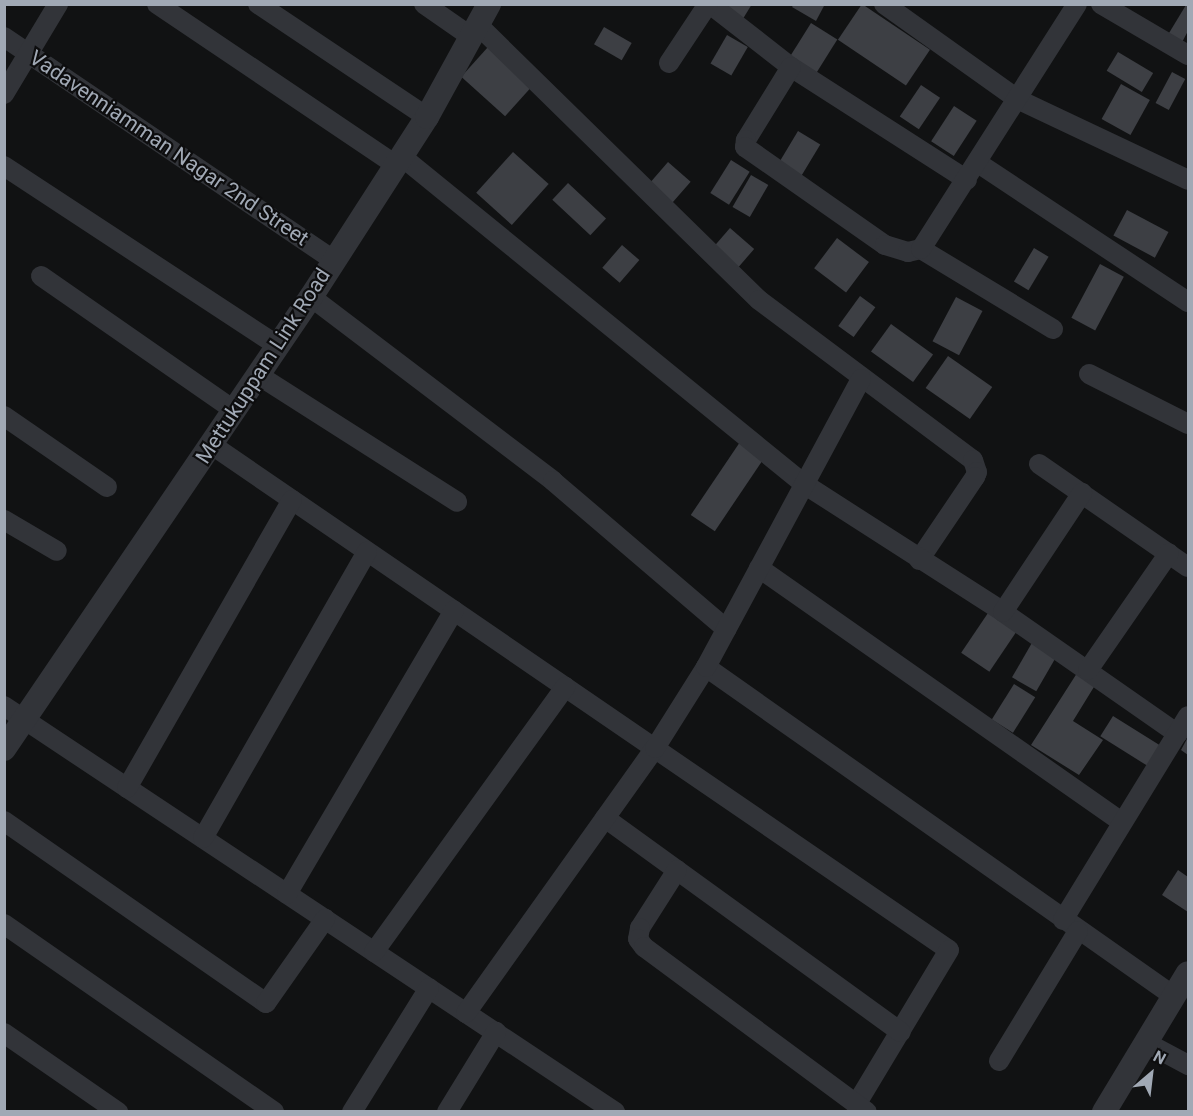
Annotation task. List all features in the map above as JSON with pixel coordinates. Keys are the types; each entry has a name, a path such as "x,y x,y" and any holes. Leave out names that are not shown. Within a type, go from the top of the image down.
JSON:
{"street":[{"path":"4,94 58,4"},
{"path":"157,4 399,161 804,484 1003,612 1178,734"},
{"path":"258,4 427,117"},
{"path":"424,4 479,22 759,300 861,379 969,455 976,466 975,477 919,560"},
{"path":"669,63 709,4 791,67 967,180"},
{"path":"884,4 1017,99 1188,180"},
{"path":"791,67 746,140 745,147 885,245 908,252 921,249 1077,4"},
{"path":"1101,4 1188,55"},
{"name":"Mettukuppam Link Road","path":"4,749 14,712 212,445 427,117 479,22"},
{"name":"Vadavenniamman Nagar 2nd Street","path":"4,37 333,260"},
{"path":"978,162 1188,302"},
{"path":"4,166 277,345"},
{"path":"921,249 1053,329"},
{"path":"41,276 234,410"},
{"path":"311,297 553,481 726,629"},
{"path":"1089,374 1188,424"},
{"path":"258,375 457,502"},
{"path":"466,1014 655,748 706,667 861,379"},
{"path":"4,416 107,487"},
{"path":"212,445 949,950 901,1032 862,1108 644,947 638,939 640,928 677,870"},
{"path":"1039,464 1188,567"},
{"path":"1003,612 1082,493"},
{"path":"128,788 292,500"},
{"path":"4,520 57,551"},
{"path":"203,838 367,552"},
{"path":"1088,670 1169,553"},
{"path":"759,568 1122,822"},
{"path":"287,894 454,611"},
{"path":"706,667 1175,997"},
{"path":"374,952 565,687"},
{"path":"14,712 615,1112"},
{"path":"999,1062 1122,822 1188,716"},
{"path":"605,818 901,1032"},
{"path":"4,821 266,1003 325,919"},
{"path":"4,924 274,1112"},
{"path":"1104,1112 1188,973"},
{"path":"352,1112 429,988"},
{"path":"447,1112 496,1032"},
{"path":"4,1033 118,1112"},
{"path":"1147,1043 1188,1065"}],"building":[{"path":"719,4 752,4 741,22"},
{"path":"794,4 825,4 816,21 792,7"},
{"path":"862,4 930,50 906,86 838,40"},
{"path":"1186,5 1188,7 1188,31 1180,46 1166,38"},
{"path":"811,23 837,39 814,77 788,60"},
{"path":"604,27 632,43 622,60 594,44"},
{"path":"727,35 748,47 731,76 710,64"},
{"path":"488,47 532,86 505,116 461,77"},
{"path":"1118,52 1153,73 1142,92 1107,71"},
{"path":"1172,72 1185,79 1169,110 1156,103"},
{"path":"1121,84 1150,100 1130,135 1102,119"},
{"path":"921,85 940,98 919,129 900,117"},
{"path":"954,106 977,121 954,156 931,141"},
{"path":"798,131 820,144 800,178 778,164"},
{"path":"513,152 549,184 512,225 476,193"},
{"path":"731,160 750,172 729,205 710,193"},
{"path":"668,162 691,182 671,204 648,185"},
{"path":"751,175 768,185 750,217 732,207"},
{"path":"568,183 606,218 590,235 552,200"},
{"path":"1127,210 1168,232 1155,258 1113,236"},
{"path":"730,228 754,249 736,270 712,249"},
{"path":"837,238 869,262 846,292 814,268"},
{"path":"622,245 639,260 620,283 602,268"},
{"path":"1034,248 1049,257 1028,290 1014,281"},
{"path":"1100,264 1124,277 1095,331 1071,318"},
{"path":"860,296 875,307 854,337 838,326"},
{"path":"956,297 982,311 959,355 933,341"},
{"path":"891,324 933,355 913,382 871,352"},
{"path":"948,356 992,387 970,419 926,388"},
{"path":"740,442 764,458 715,531 691,515"},
{"path":"988,613 1016,632 989,672 961,653"},
{"path":"1033,641 1057,655 1036,691 1012,677"},
{"path":"1079,670 1097,682 1073,721 1103,740 1079,775 1031,745"},
{"path":"1014,684 1035,697 1013,733 992,720"},
{"path":"1113,716 1163,747 1150,768 1100,736"},
{"path":"1188,737 1188,755 1181,750"},
{"path":"1178,870 1188,877 1188,912 1162,895"}]}
